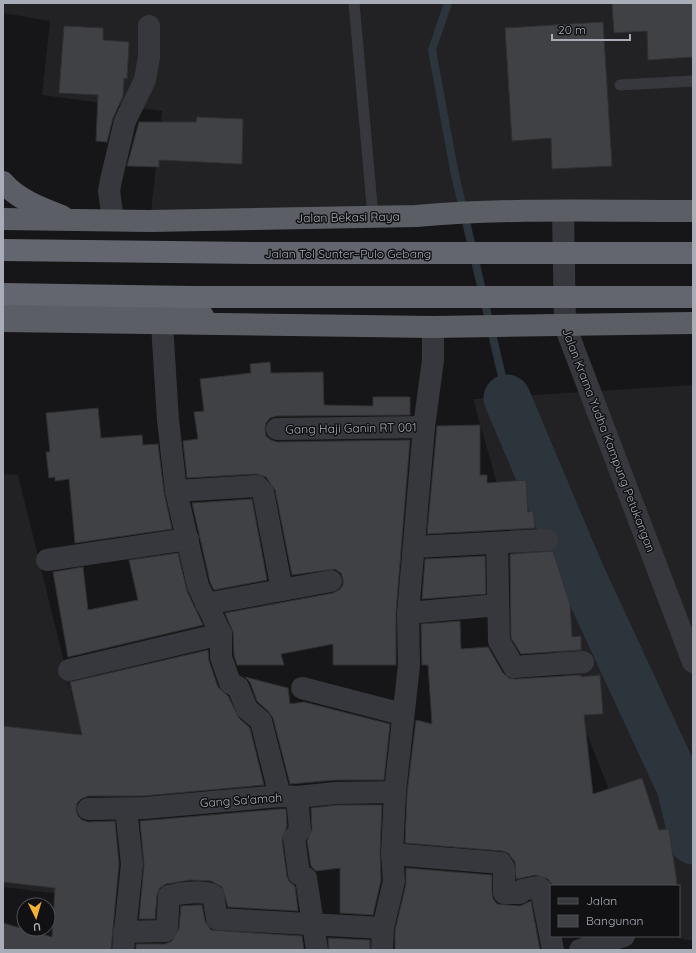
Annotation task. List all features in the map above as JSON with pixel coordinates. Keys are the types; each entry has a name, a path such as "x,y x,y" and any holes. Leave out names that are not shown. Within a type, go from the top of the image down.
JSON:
{"highway":[{"path":"3,182 10,191 42,208 67,217 106,220"},
{"name":"Jalan Bekasi Raya","path":"3,219 106,220 373,216 563,210 693,211"},
{"name":"Jalan Tol Sunter–Pulo Gebang","path":"3,250 253,253 693,253"},
{"path":"3,294 192,297 693,297"},
{"path":"3,305 174,309 231,324"},
{"path":"3,321 441,327 540,327 693,323"}],"street":[{"path":"106,220 111,180 124,120 145,80 149,58 149,26"},
{"name":"Jalan Krama Yudha Kampung Petukangan","path":"563,210 565,326 693,662"},
{"path":"162,324 168,420 176,491 188,539 192,564 206,604 221,634 221,657 230,683 238,687 247,709 261,721 300,830 294,838 299,874 306,878 315,925 317,950"},
{"path":"382,950 383,928 394,880 392,854 395,792 402,714 409,665 408,613 415,547 424,427 433,360 441,327"},
{"name":"Gang Haji Ganin RT 001","path":"277,429 424,427"},
{"path":"176,491 257,486 263,492 282,590"},
{"path":"47,560 188,539"},
{"path":"415,547 547,540"},
{"path":"496,543 498,641 514,667 583,662"},
{"path":"206,604 331,581"},
{"path":"408,613 498,605"},
{"path":"68,670 221,634"},
{"path":"302,688 402,714"},
{"name":"Gang Sa'amah","path":"88,809 126,809 336,793 395,792"},
{"path":"126,809 132,864 124,941 164,931 167,927 169,896 177,894 208,893 213,896 217,919 383,928"},
{"path":"392,854 501,863 504,868 504,893 520,893 522,890 538,887 541,889 550,935"},
{"path":"550,937 553,950"},
{"path":"580,950 621,937"}],"lane":[{"path":"354,3 373,216"},
{"path":"620,85 693,81"}],"shaded area":[{"path":"3,3 693,3 693,211 150,221 162,111 42,95 50,21 3,13"},
{"path":"693,385 693,941 673,937 680,937 680,885 645,885 644,879 519,561 473,399"},
{"path":"3,474 18,475 84,743 68,895 3,887"}],"building":[{"path":"612,3 693,3 693,57 648,60 647,31 614,33"},
{"path":"603,22 612,166 552,169 551,138 512,141 505,28"},
{"path":"64,26 103,28 103,40 129,42 127,79 124,78 123,96 113,118 107,142 96,141 98,95 59,93"},
{"path":"197,117 243,119 242,164 159,160 159,167 127,166 139,122 196,122"},
{"path":"270,362 271,373 323,372 324,405 373,406 373,397 410,397 410,415 277,416 270,418 266,423 265,429 266,436 277,442 410,440 396,612 396,665 333,665 333,644 281,654 284,665 237,665 234,655 233,632 225,613 333,593 339,590 343,585 341,573 335,569 292,575 275,490 266,477 256,474 187,478 183,441 198,439 194,412 204,411 200,379 251,373 250,364"},
{"path":"98,408 101,438 142,435 143,445 158,444 164,492 172,529 75,543 69,479 55,481 55,477 49,478 46,452 50,452 46,413"},
{"path":"480,425 480,475 487,475 487,483 526,480 528,512 533,511 535,528 427,534 437,426"},
{"path":"252,499 267,580 214,590 210,582 192,503"},
{"path":"553,551 570,604 572,637 581,636 581,650 521,654 511,638 510,554"},
{"path":"178,553 187,591 203,625 68,657 53,572 83,567 88,610 138,600 129,560"},
{"path":"485,556 486,594 422,599 425,559"},
{"path":"460,621 461,649 488,647 503,673 509,678 515,679 581,675 581,677 600,675 603,714 584,715 593,794 642,778 659,830 669,829 676,885 552,885 548,879 536,875 516,879 515,862 508,853 502,851 405,843 407,793 416,720 432,724 428,665 422,665 421,624"},
{"path":"208,650 209,661 218,687 228,696 239,718 250,728 264,785 143,796 88,796 81,799 77,803 76,810 78,816 82,820 88,822 115,821 119,864 111,950 3,950 3,923 16,927 16,937 56,937 56,897 54,897 55,888 3,882 3,726 82,735 70,682"},
{"path":"245,677 288,688 290,704 304,702 390,724 384,780 336,780 290,784 273,718 257,701 250,682"},
{"path":"337,805 382,805 380,853 381,880 373,915 340,913 340,868 316,871 311,866 307,841 312,829 311,808"},
{"path":"286,809 287,826 282,840 287,876 289,881 295,886 298,911 228,907 222,887 211,881 191,880 166,884 160,888 157,895 155,919 139,919 144,865 140,821"},
{"path":"406,868 492,875 493,899 497,904 520,906 531,901 540,950 395,950 395,930 406,884"},
{"path":"202,905 205,921 211,930 302,936 304,950 136,950 136,944 165,944 172,941 179,928 181,906"},
{"path":"328,938 370,940 370,950 329,950"}],"waterway":[{"path":"448,3 432,50 454,170 507,398"},
{"path":"507,398 580,571 680,787 693,841"}]}
